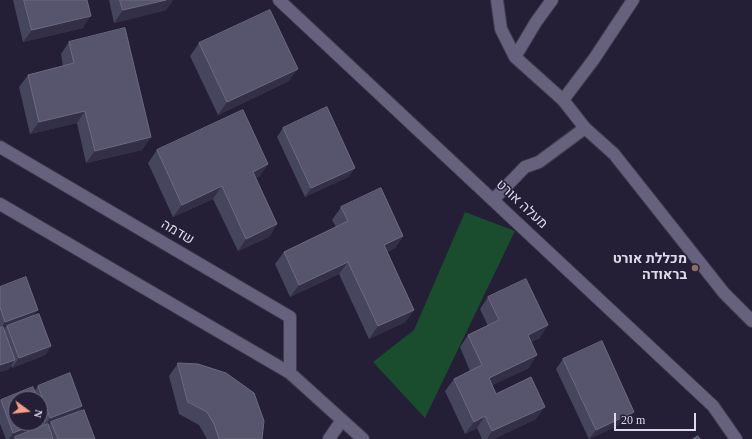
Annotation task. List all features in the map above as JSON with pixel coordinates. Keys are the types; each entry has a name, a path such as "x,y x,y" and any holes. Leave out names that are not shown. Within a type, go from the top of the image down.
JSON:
{"street":[{"name":"מעלה אורט","path":"279,0 713,406 736,439"},
{"path":"496,0 501,29 515,57 563,100 585,128 614,154 724,293 752,321"},
{"path":"515,57 536,22 552,0"},
{"path":"563,100 594,58 633,0"},
{"path":"493,200 525,167 539,162 585,128"},
{"name":"שדמה","path":"0,147 290,317 290,373"},
{"path":"0,204 290,373 363,439"},
{"path":"329,439 342,420"}],"green space":[{"path":"465,212 515,231 425,418 373,362 414,330"}],"building":[{"path":"24,0 87,0 91,16 32,30"},
{"path":"120,0 166,0 123,10"},
{"path":"270,10 298,69 227,102 199,43"},
{"path":"125,28 151,137 95,151 85,111 39,122 28,75 74,63 69,42"},
{"path":"327,107 355,168 311,188 283,128"},
{"path":"243,110 268,164 253,172 277,224 246,239 222,186 182,205 157,150"},
{"path":"381,188 403,236 384,245 414,310 378,326 348,262 299,285 284,252 348,221 341,207"},
{"path":"26,277 38,310 5,322 0,307 0,287"},
{"path":"526,279 548,325 528,335 537,355 489,378 496,394 531,377 545,407 492,431 485,416 474,422 454,379 482,365 468,335 499,320 488,297"},
{"path":"39,314 51,346 19,358 7,326"},
{"path":"3,327 15,360 0,365 0,328"},
{"path":"602,341 634,412 596,430 563,359"},
{"path":"178,363 198,364 226,373 254,393 264,421 262,439 219,439 214,424 207,412 188,402"},
{"path":"70,373 82,406 50,418 48,413 48,391 40,391 38,386"},
{"path":"33,387 35,391 23,391"},
{"path":"8,397 8,419 1,400"},
{"path":"84,410 95,439 58,439 51,422"},
{"path":"48,424 53,439 16,439 15,437 30,431 48,431"},
{"path":"698,436 700,439 693,439"}],"place":[{"name":"מכללת אורט בראודה","path":"695,268"}]}
